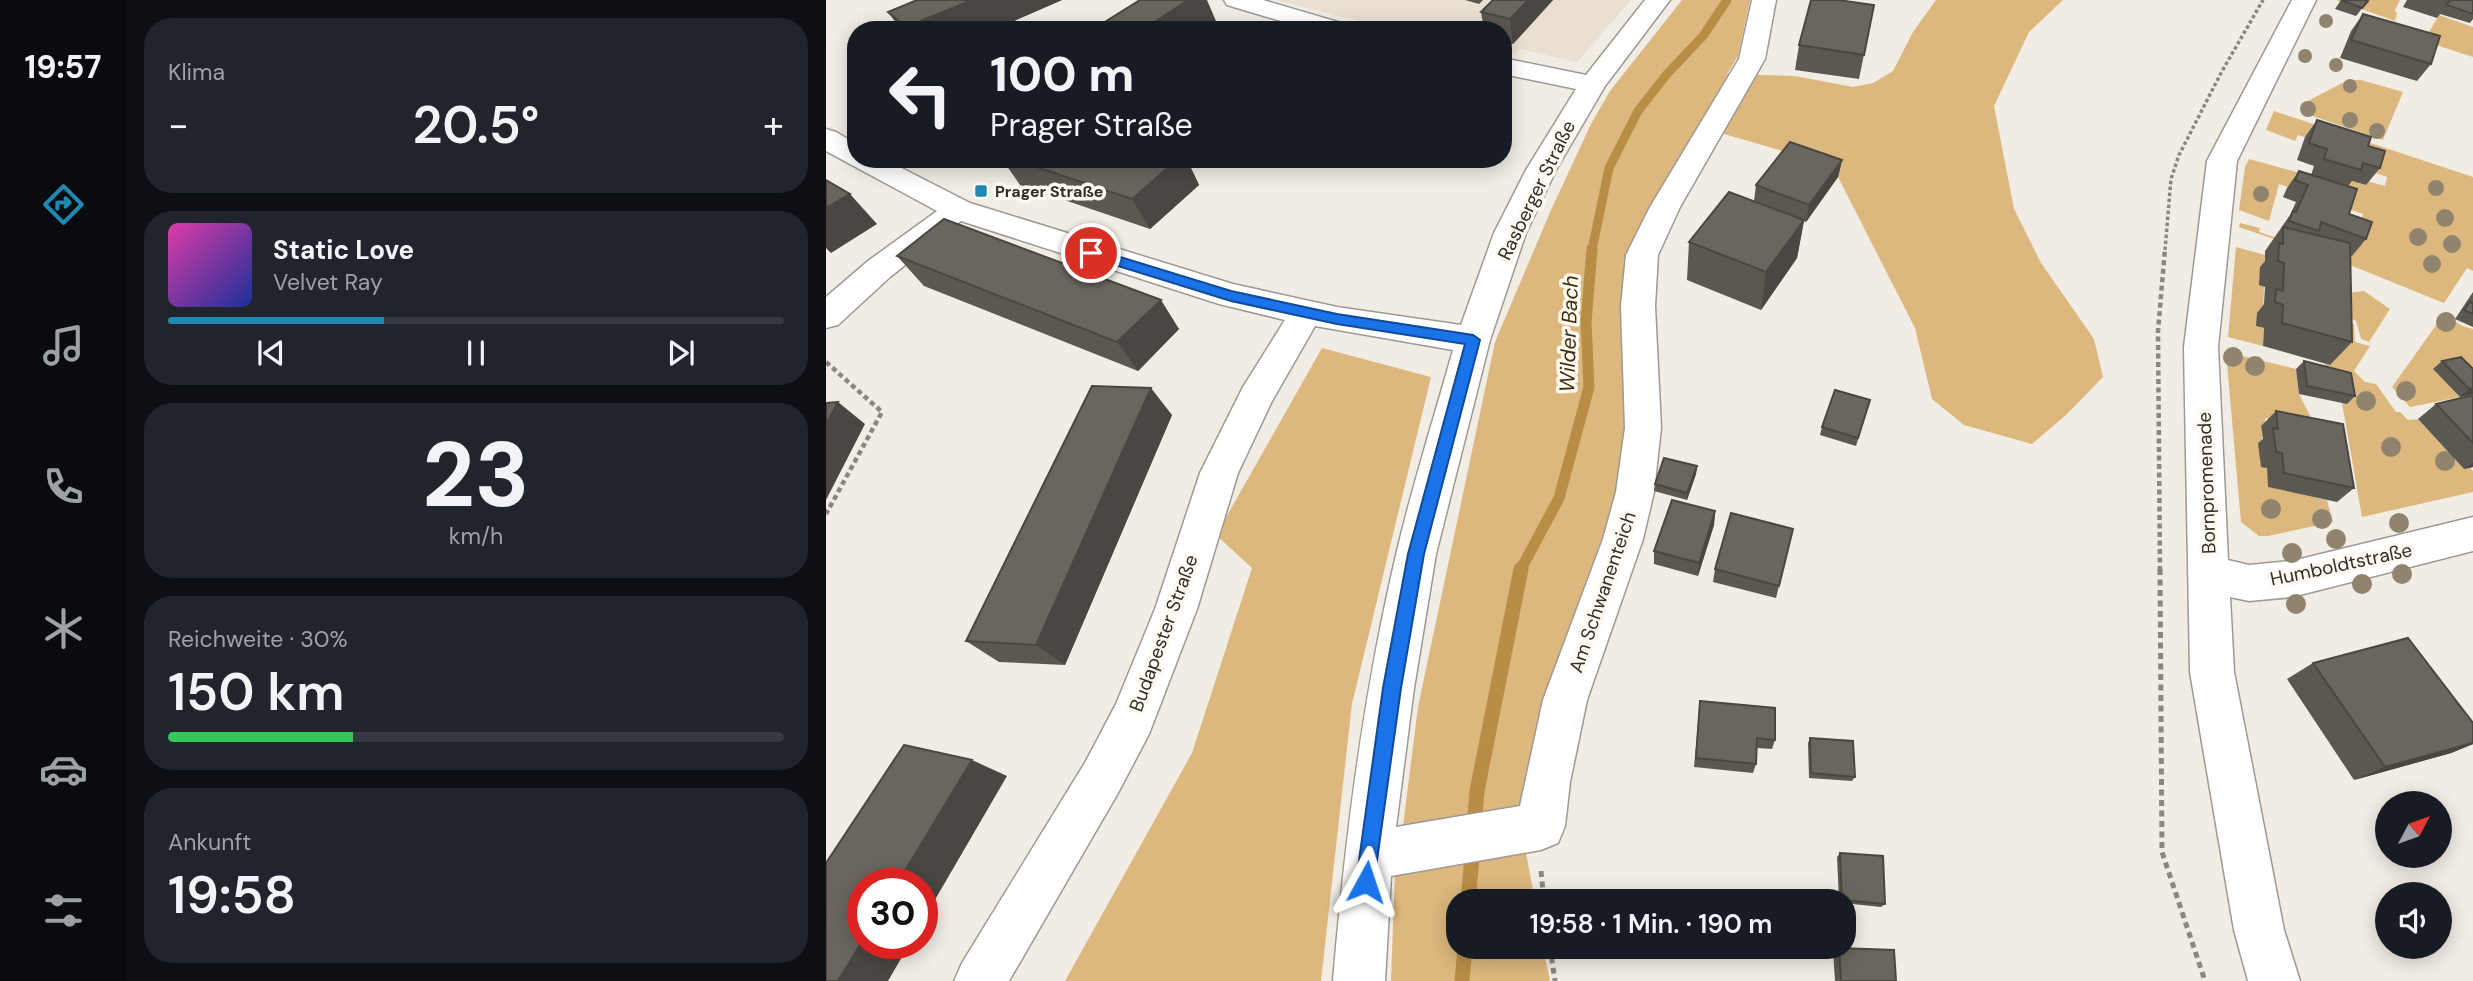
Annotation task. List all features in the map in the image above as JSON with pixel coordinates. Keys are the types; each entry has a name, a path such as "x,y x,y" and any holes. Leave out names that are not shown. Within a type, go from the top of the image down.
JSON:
{"street":[{"path":"1236,0 1308,21"},
{"name":"Rasberger Straße","path":"1359,981 1368,856 1392,688 1416,554 1473,340 1510,233 1541,170 1593,84 1658,0"},
{"name":"Am Schwanenteich","path":"1368,856 1541,826 1547,782 1565,700 1623,539 1635,492 1643,428 1638,306 1642,255 1665,207 1752,59 1764,0"},
{"name":"Bornpromenade","path":"2274,981 2259,930 2211,672 2201,347 2222,161 2304,0"},
{"path":"1512,68 1593,84"},
{"path":"826,138 847,151"},
{"path":"877,168 959,211 1231,296 1306,313 1473,340"},
{"path":"826,316 879,269 959,211"},
{"name":"Budapester Straße","path":"980,981 1102,777 1133,718 1176,609 1219,473 1256,397 1306,313"},
{"name":"Humboldtstraße","path":"2209,574 2249,583 2292,579 2473,534"}],"path":[{"path":"826,362 881,412 826,514"},
{"path":"1552,959 1555,981"}],"shaded area":[{"path":"1274,0 1631,0 1577,62 1520,49 1512,54 1512,21 1361,21"},
{"path":"1682,0 1750,0 1738,56 1727,74 1795,76 1853,87 1873,83 1893,71 1913,32 1936,0 2063,0 2029,32 1994,106 2014,209 2041,263 2094,339 2103,377 2066,415 2032,444 1964,425 1932,399 1915,328 1838,177 1800,156 1700,127 1654,205 1631,434 1621,492 1524,820 1402,834 1418,707 1495,342 1591,124 1610,91"},
{"path":"2336,0 2400,0 2395,10 2395,21"},
{"path":"2439,15 2473,27 2473,57 2427,42 2426,37"},
{"path":"2348,80 2361,80 2403,92 2383,140 2301,112 2306,102"},
{"path":"2274,111 2473,177 2473,271 2467,268 2444,303 2350,265 2239,227 2240,223 2260,228 2259,232 2305,247 2359,233 2363,214 2279,184 2269,221 2239,210 2245,167 2249,159 2311,176 2350,180 2365,185 2367,181 2385,186 2387,177 2370,171 2357,154 2298,135 2295,141 2266,130"},
{"path":"2236,247 2265,255 2263,315 2256,326 2264,328 2263,346 2228,337"},
{"path":"2364,291 2390,309 2369,342 2361,339 2356,321 2347,316 2346,293"},
{"path":"2444,314 2462,326 2473,329 2473,387 2434,369 2460,397 2410,407 2392,387"},
{"path":"2350,322 2354,324 2355,342 2370,346 2354,371 2365,382 2376,384 2396,412 2400,412 2408,420 2418,419 2464,469 2470,468 2473,471 2473,492 2362,517 2342,403 2324,363 2329,365"},
{"path":"1322,348 1431,377 1352,704 1321,981 1065,981 1192,753 1252,568 1216,535"},
{"path":"2226,352 2296,369 2299,394 2317,429 2265,418 2265,426 2261,426 2263,444 2259,444 2261,465 2267,468 2269,487 2327,500 2333,522 2259,536 2241,522"},
{"path":"1525,848 1533,889 1446,889 1446,959 1545,959 1550,981 1391,981 1395,869"}],"building":[{"path":"917,0 972,0 921,21 899,21 888,12"},
{"path":"1140,0 1188,0 1156,21 1106,21"},
{"path":"1493,0 1528,0 1510,19 1481,12"},
{"path":"1811,0 1838,0 1874,5 1864,55 1799,45"},
{"path":"2341,0 2367,0 2368,1 2362,8"},
{"path":"2450,0 2473,0 2473,14 2447,5"},
{"path":"2363,14 2440,36 2431,64 2351,40"},
{"path":"2317,120 2371,137 2368,146 2385,151 2380,168 2363,163 2361,170 2324,159 2327,149 2309,143"},
{"path":"1790,142 1842,160 1809,205 1756,185"},
{"path":"1040,168 1168,168 1132,199"},
{"path":"2299,171 2357,189 2349,214 2372,222 2366,239 2321,222 2319,231 2289,221 2308,185 2295,180"},
{"path":"826,180 850,194 826,208"},
{"path":"1729,192 1804,220 1766,272 1689,242"},
{"path":"944,219 1161,300 1117,342 897,256"},
{"path":"2283,227 2350,243 2352,342 2282,323 2283,305 2275,302 2276,289 2283,291 2284,263 2278,261 2279,243 2283,244"},
{"path":"2470,302 2473,303 2473,314 2464,310"},
{"path":"2461,357 2473,369 2473,388 2469,389 2442,361"},
{"path":"2304,361 2351,373 2355,396 2307,386"},
{"path":"1092,386 1151,388 1036,645 966,641"},
{"path":"1835,390 1870,400 1858,438 1822,427"},
{"path":"2473,395 2473,443 2436,404"},
{"path":"838,402 826,424 826,403"},
{"path":"2276,411 2343,424 2354,488 2284,473 2282,453 2276,452 2273,428 2278,429"},
{"path":"1664,458 1697,466 1687,493 1655,484"},
{"path":"1672,500 1715,511 1699,563 1654,551"},
{"path":"1731,513 1793,529 1779,586 1715,569"},
{"path":"2408,638 2473,723 2473,743 2385,767 2313,663"},
{"path":"1700,701 1775,708 1775,740 1757,738 1756,764 1696,758"},
{"path":"1810,738 1853,741 1855,777 1811,773"},
{"path":"904,745 972,760 907,868 847,868 847,959 851,959 838,981 826,981 826,863"},
{"path":"1840,853 1883,856 1885,904 1856,901 1856,889 1842,889"},
{"path":"1856,949 1894,950 1896,981 1841,981 1840,959 1856,959"}],"waterway":[{"name":"Wilder Bach","path":"1592,250 1609,168 1638,111 1667,74 1703,36 1727,0"},
{"name":"Wilder Bach","path":"1521,569 1559,498 1589,387 1586,322 1592,249"},
{"name":"Wilder Bach","path":"1474,828 1477,791 1521,569"},
{"name":"Wilder Bach","path":"1469,889 1473,846"},
{"name":"Wilder Bach","path":"1462,981 1464,959"}],"place":[{"name":"Prager Straße","path":"981,191"}],"route":[{"path":"1091,253 1231,296 1337,319 1473,340 1416,554 1392,688 1366,882"}]}
